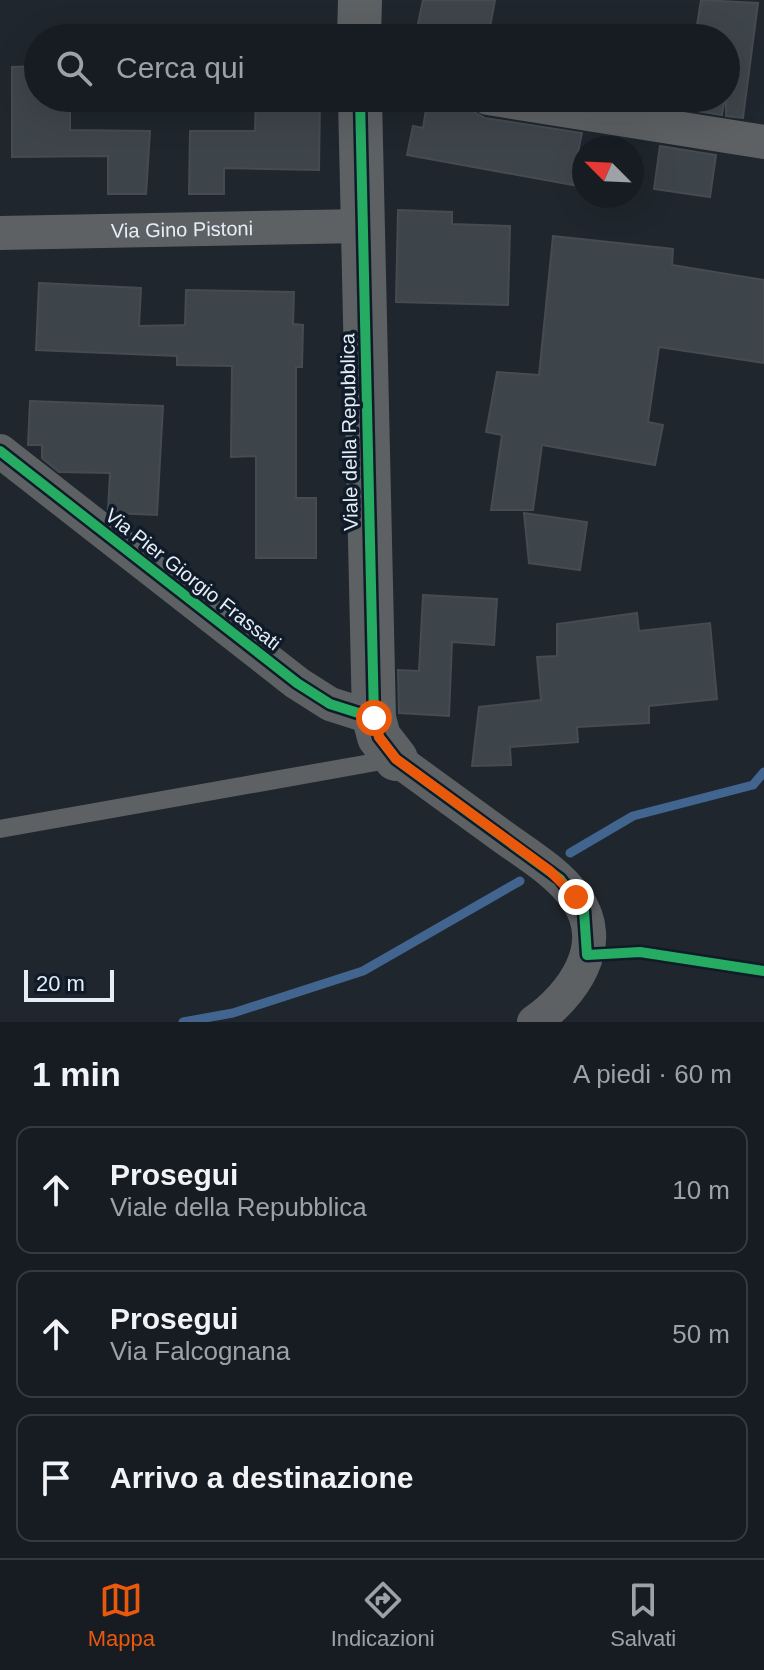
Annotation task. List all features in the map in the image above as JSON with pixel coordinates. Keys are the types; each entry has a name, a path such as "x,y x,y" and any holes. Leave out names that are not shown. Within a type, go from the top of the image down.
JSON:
{"street":[{"path":"359,24 360,0"},
{"name":"Viale della Repubblica","path":"360,112 374,718 379,737 396,759"},
{"path":"576,112 764,142"},
{"name":"Via Gino Pistoni","path":"0,233 362,226"},
{"name":"Via Pier Giorgio Frassati","path":"0,451 297,683 330,704 374,718"},
{"path":"396,759 550,871 571,891 584,911 587,955 581,974 563,999 534,1022"}],"lane":[{"path":"0,829 396,759"}],"building":[{"path":"423,0 495,0 491,24 418,24"},
{"path":"701,0 758,3 743,118 726,116 726,112 740,112 740,24 697,24"},
{"path":"12,67 24,67 24,112 70,112 70,130 150,131 146,194 108,194 108,156 12,157"},
{"path":"256,112 320,112 319,170 224,168 224,194 189,194 190,131 255,131"},
{"path":"426,112 474,112 485,118 582,133 581,136 572,136 572,185 407,155 413,126 423,128"},
{"path":"660,146 716,155 710,197 654,189"},
{"path":"398,210 452,212 452,224 510,226 508,305 396,302"},
{"path":"553,236 673,249 672,265 764,280 764,363 659,347 648,422 663,425 655,465 542,445 533,510 491,510 502,435 486,432 497,372 539,375"},
{"path":"39,283 141,288 139,326 185,325 186,290 294,292 293,324 303,325 302,367 296,367 296,498 316,498 316,558 256,558 256,456 231,457 232,366 177,365 177,356 36,350"},
{"path":"30,401 163,406 157,515 112,513 108,510 110,473 59,472 42,458 42,445 28,445"},
{"path":"524,513 587,522 580,570 529,563"},
{"path":"423,595 497,599 494,645 452,642 449,716 399,713 398,670 419,671"},
{"path":"637,613 639,631 710,623 717,699 649,706 649,723 577,727 578,742 510,747 511,765 472,766 479,707 541,700 537,657 557,656 557,624"}],"waterway":[{"path":"570,853 633,816 753,785 764,772"},
{"path":"183,1022 233,1013 363,971 520,881"}],"cycle path":[{"path":"360,112 374,718 379,737 396,759 560,879 584,911 587,955 640,952 764,971"},
{"path":"0,451 297,683 330,704 374,718"}],"route":[{"path":"374,718 379,737 396,759 550,871 576,897"}]}
